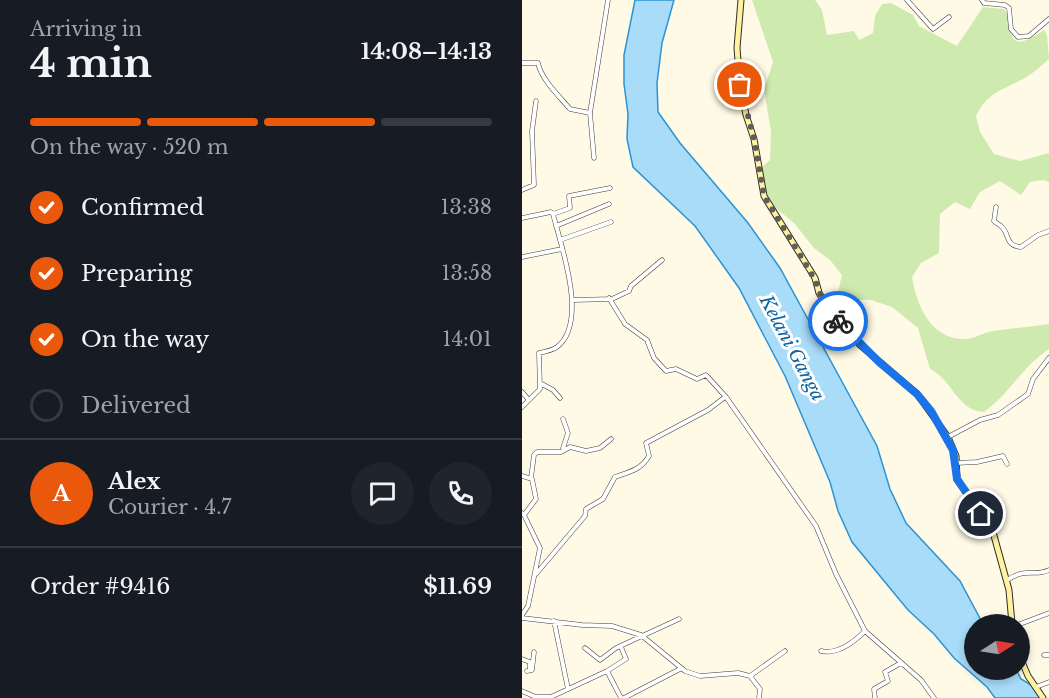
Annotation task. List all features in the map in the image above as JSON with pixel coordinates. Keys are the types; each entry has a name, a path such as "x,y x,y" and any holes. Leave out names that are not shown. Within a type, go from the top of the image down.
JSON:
{"main road":[{"path":"741,0 737,48 740,85 756,147 764,196 771,211 814,278 819,293 829,309 859,344 917,394 948,437 956,463 957,479 993,532 1007,580 1011,614"},
{"path":"1030,676 1044,698"}],"street":[{"path":"594,158 590,113 608,0"},
{"path":"908,0 933,29 949,17"},
{"path":"982,0 984,3 1005,5 1009,8 1011,29 1018,37 1029,36 1049,19"},
{"path":"522,63 538,63 542,77 555,89 570,109 590,113"},
{"path":"522,190 534,185 532,141 536,101"},
{"path":"522,218 551,212 553,214 570,208 569,196 610,188"},
{"path":"556,226 609,204"},
{"path":"996,207 994,221 1003,227 1009,243 1013,246 1021,247 1038,235 1049,231"},
{"path":"522,406 542,384 540,353 557,347 564,336 573,300 553,214"},
{"path":"560,240 611,222"},
{"path":"522,257 562,249"},
{"path":"573,300 609,298 629,291 631,286 662,260"},
{"path":"609,298 625,324 646,340 654,358 666,371 676,369 697,379 706,375 726,397 816,525 836,574 865,631 921,680 934,698"},
{"path":"948,437 981,420 998,415 1028,394 1033,379 1049,358"},
{"path":"542,384 553,390 560,398"},
{"path":"522,392 528,399"},
{"path":"536,574 585,516 586,509 603,499 615,477 636,470 645,462 649,456 646,443 708,410 726,397"},
{"path":"561,452 568,433 563,419"},
{"path":"611,439 600,448 586,451 570,447 561,452 537,452 534,455 531,478 536,499 523,514 540,543 536,574 528,606 522,616 612,626 641,635 680,669 700,676 738,673 750,676 760,689 759,698"},
{"path":"956,463 977,462 1004,456 1007,464"},
{"path":"522,476 531,478"},
{"path":"1007,580 1022,572 1043,573 1049,570"},
{"path":"1030,620 1049,613"},
{"path":"585,648 600,660 641,635 679,619"},
{"path":"554,621 568,689"},
{"path":"821,651 829,652 852,643 865,631"},
{"path":"522,691 542,698 568,689 607,671 626,659 621,647"},
{"path":"750,676 785,651"},
{"path":"525,670 532,670 534,652"},
{"path":"522,659 531,664 525,670"},
{"path":"875,698 874,688 888,681 885,672 901,663"},
{"path":"607,671 622,698 680,669"},
{"path":"1036,687 1049,682"}],"green space":[{"path":"752,0 815,0 822,10 827,35 854,31 859,40 873,33 875,16 882,4 891,3 913,15 919,26 957,46 983,7 1004,9 1012,36 1016,40 1030,38 1044,30 1047,35 1049,59 1027,77 989,98 976,116 980,132 994,154 1020,161 1049,153 1049,182 1043,180 1030,182 1021,195 1000,181 980,192 970,209 955,202 940,214 939,253 921,263 912,277 922,310 928,320 944,334 955,338 967,339 990,332 1049,324 1049,349 1031,363 1001,397 984,412 967,406 938,374 930,369 918,328 892,307 871,300 842,299 838,292 842,275 830,260 814,248 794,223 771,204 766,193 762,167 770,160 771,132 764,89 773,62"}],"water":[{"name":"Kelani Ganga","path":"635,0 674,0 662,43 657,83 658,112 680,143 748,223 780,268 877,446 890,489 906,523 960,581 978,614 964,614 964,667 908,610 852,542 838,511 830,482 785,376 739,288 695,226 633,167 627,139 628,114 624,84 624,55"},
{"path":"979,680 1023,680 1033,686 1040,698 995,698"}],"way so far":[{"path":"740,85 758,155 764,196 771,211 817,283 823,301 838,321"}],"route":[{"path":"838,321 879,362 917,394 931,411 948,437 956,456 957,479 981,514"}]}
